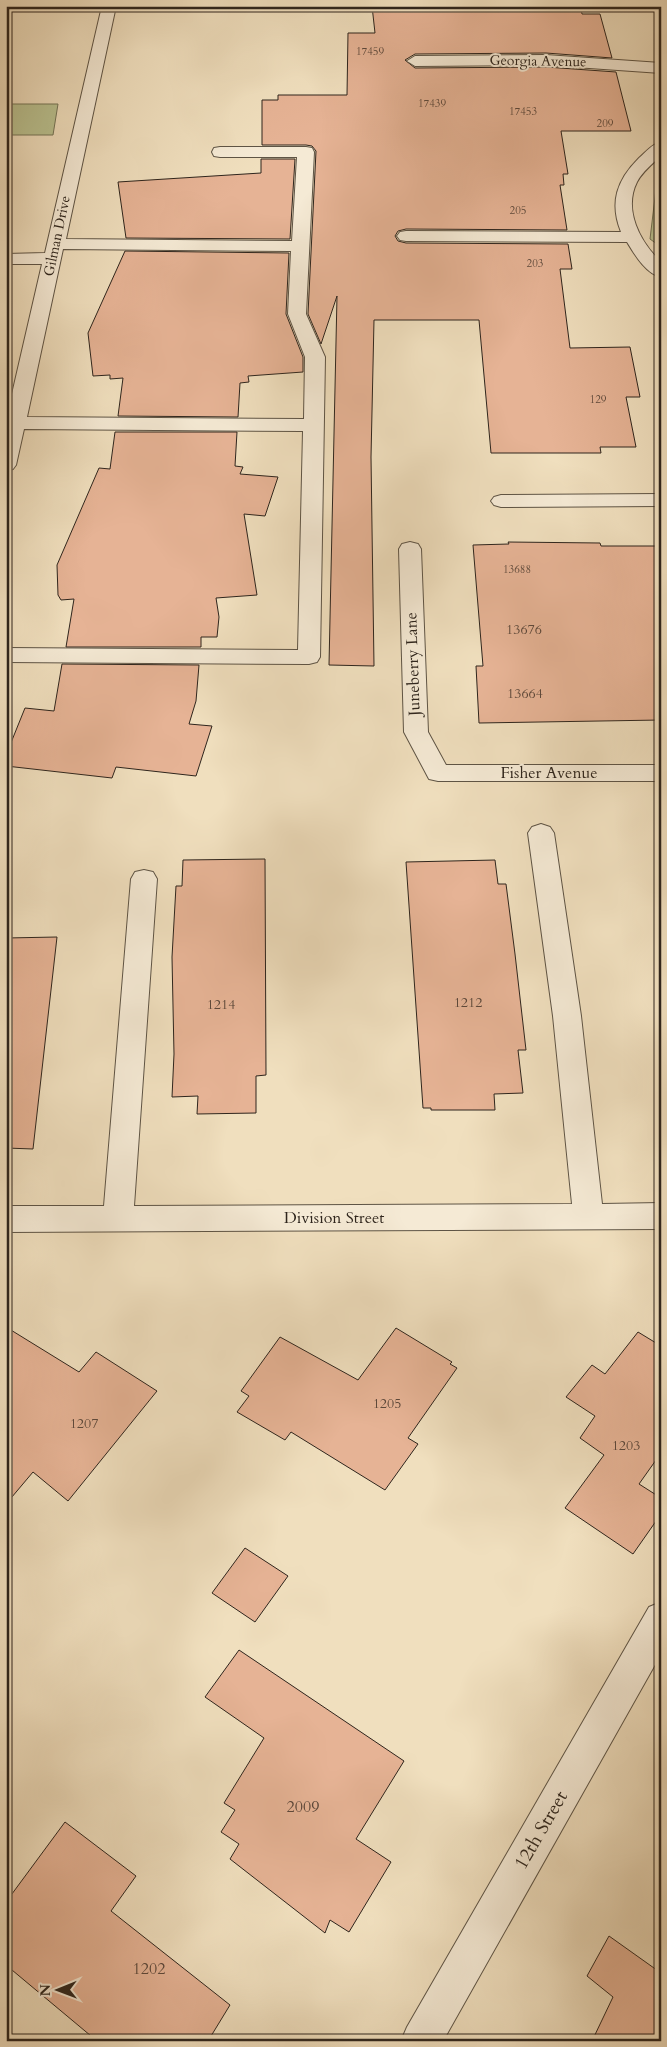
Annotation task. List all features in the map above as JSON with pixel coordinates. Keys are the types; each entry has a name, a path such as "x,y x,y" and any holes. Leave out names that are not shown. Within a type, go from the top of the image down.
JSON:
{"street":[{"name":"Gilman Drive","path":"6,465 17,423 109,6"},
{"name":"Georgia Avenue","path":"415,61 546,60 661,68"},
{"path":"661,148 629,180 622,198 624,216 631,237 661,272"},
{"path":"6,655 308,657 316,357 297,314 306,152 220,152"},
{"path":"406,236 631,237"},
{"path":"6,259 54,251 300,246"},
{"path":"17,423 313,425"},
{"path":"500,501 661,500"},
{"name":"Juneberry Lane","path":"410,549 416,732 438,773"},
{"name":"Fisher Avenue","path":"438,773 661,773"},
{"path":"541,833 566,1016 588,1216"},
{"path":"118,1219 144,879"},
{"name":"Division Street","path":"6,1219 661,1216"},
{"name":"12th Street","path":"420,2041 661,1619"}],"green space":[{"path":"6,104 58,104 53,135 6,135"},
{"path":"661,147 661,247 650,239"}],"building":[{"path":"372,6 581,9 582,14 600,14 612,58 546,53 415,54 405,60 415,68 546,67 616,72 631,131 561,131 568,174 563,174 564,185 560,185 567,230 406,229 398,231 395,236 398,241 406,243 568,244 572,269 560,269 570,348 630,347 640,397 626,397 636,447 600,447 601,453 491,453 479,320 374,320 371,457 374,666 329,665 337,296 321,344 308,314 316,151 312,146 306,145 262,145 262,100 278,100 278,95 347,95 348,33 375,33"},
{"path":"261,159 295,159 290,239 126,238 118,182 261,173"},
{"path":"125,251 289,253 286,314 303,357 303,372 248,376 249,382 240,383 238,417 118,416 123,378 110,379 110,375 93,376 88,333"},
{"path":"115,432 237,432 235,466 243,467 240,474 278,477 265,516 244,514 257,595 216,598 219,617 217,637 201,637 201,647 66,647 74,599 61,600 58,595 57,565 99,468 110,469"},
{"path":"508,542 600,543 601,546 661,546 661,720 479,723 476,666 483,666 473,545 509,544"},
{"path":"62,664 199,665 196,701 189,724 212,726 196,776 116,767 112,778 6,766 6,755 25,708 54,711"},
{"path":"265,859 266,1075 256,1076 256,1113 197,1114 198,1096 172,1097 174,1054 172,957 176,886 182,886 183,860"},
{"path":"495,860 498,884 506,884 515,954 526,1050 518,1050 523,1093 494,1094 495,1110 431,1110 431,1108 423,1108 406,862"},
{"path":"57,937 33,1149 6,1148 6,938"},
{"path":"6,1327 79,1372 96,1352 157,1391 68,1501 33,1472 6,1504"},
{"path":"396,1328 452,1362 450,1364 457,1368 408,1438 418,1444 385,1490 291,1432 285,1440 237,1412 249,1396 241,1391 280,1337 358,1380"},
{"path":"638,1332 661,1346 661,1453 639,1484 661,1498 661,1514 633,1554 565,1508 604,1455 580,1438 595,1416 566,1397 592,1365 605,1374"},
{"path":"245,1548 288,1576 255,1622 212,1593"},
{"path":"239,1650 404,1761 356,1839 391,1862 349,1932 330,1920 325,1933 230,1859 239,1844 221,1832 235,1810 224,1803 264,1738 205,1697"},
{"path":"65,1822 136,1876 111,1911 230,2005 208,2041 97,2041 6,1965 6,1902"},
{"path":"609,1936 661,1973 661,2041 592,2041 613,1997 587,1976"}]}
